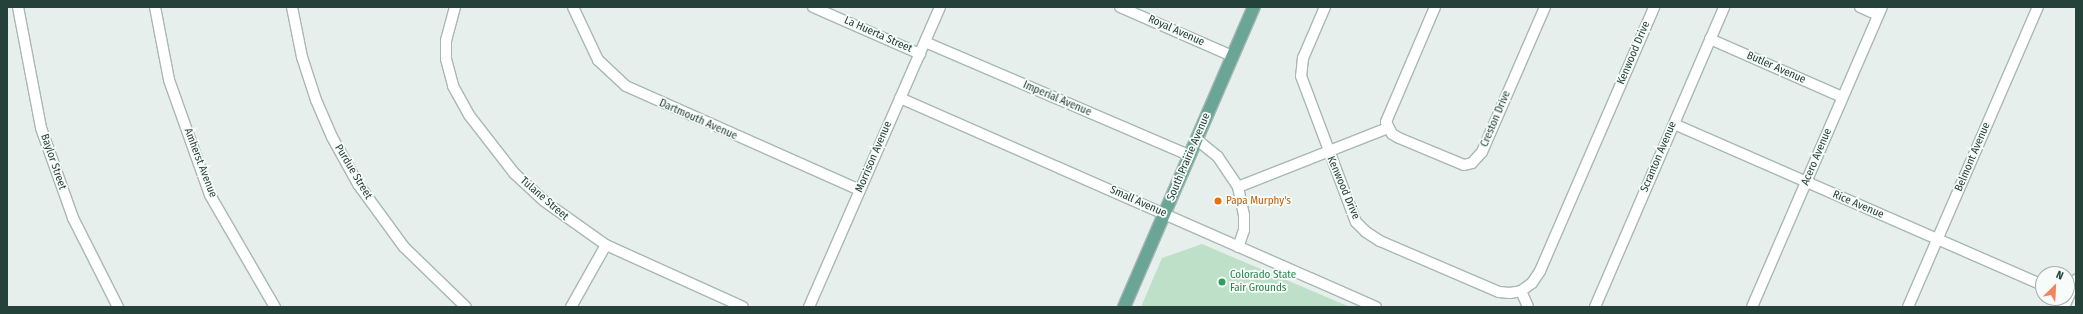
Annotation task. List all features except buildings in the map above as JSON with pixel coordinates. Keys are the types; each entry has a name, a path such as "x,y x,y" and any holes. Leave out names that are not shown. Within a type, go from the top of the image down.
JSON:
{"main road":[{"name":"South Prairie Avenue","path":"1124,307 1254,7"}],"street":[{"name":"Baylor Street","path":"18,7 41,128 73,218 118,307"},
{"name":"Amherst Avenue","path":"156,7 169,80 210,195 275,307"},
{"name":"Purdue Street","path":"292,7 302,57 316,100 332,138 358,184 404,248 466,307"},
{"name":"Tulane Street","path":"455,7 446,40 446,59 453,86 469,115 490,145 534,192 571,222 606,245 743,307"},
{"name":"Dartmouth Avenue","path":"573,7 598,60 626,86 860,190"},
{"name":"La Huerta Street","path":"813,7 920,54"},
{"name":"Morrison Avenue","path":"808,307 940,7"},
{"name":"Royal Avenue","path":"1120,7 1232,56"},
{"name":"Kenwood Drive","path":"1325,7 1303,58 1301,76 1356,222 1366,232 1380,241 1499,292 1510,293 1521,291 1532,282 1540,271 1654,7"},
{"path":"1238,187 1388,128 1388,116 1435,7"},
{"name":"Creston Drive","path":"1388,128 1392,134 1399,138 1456,163 1472,163 1482,152 1544,7"},
{"name":"Scranton Avenue","path":"1595,307 1724,7"},
{"path":"1860,7 1880,11"},
{"name":"Belmont Avenue","path":"1908,307 2038,7"},
{"name":"Acero Avenue","path":"1752,307 1880,11"},
{"name":"Butler Avenue","path":"1710,39 1842,98"},
{"name":"Imperial Avenue","path":"925,42 1189,155"},
{"name":"Small Avenue","path":"900,98 1376,307"},
{"name":"Rice Avenue","path":"1674,124 2035,282"},
{"path":"1196,139 1218,157 1238,187 1244,215 1244,230 1238,247"},
{"path":"571,307 606,245"},
{"path":"1521,291 1528,307"}],"green space":[{"name":"Colorado State Fair Grounds","path":"1202,244 1350,307 1141,307 1162,258"}],"place":[{"name":"Papa Murphy's","path":"1218,201"},
{"name":"Colorado State Fair Grounds","path":"1222,282"}]}
